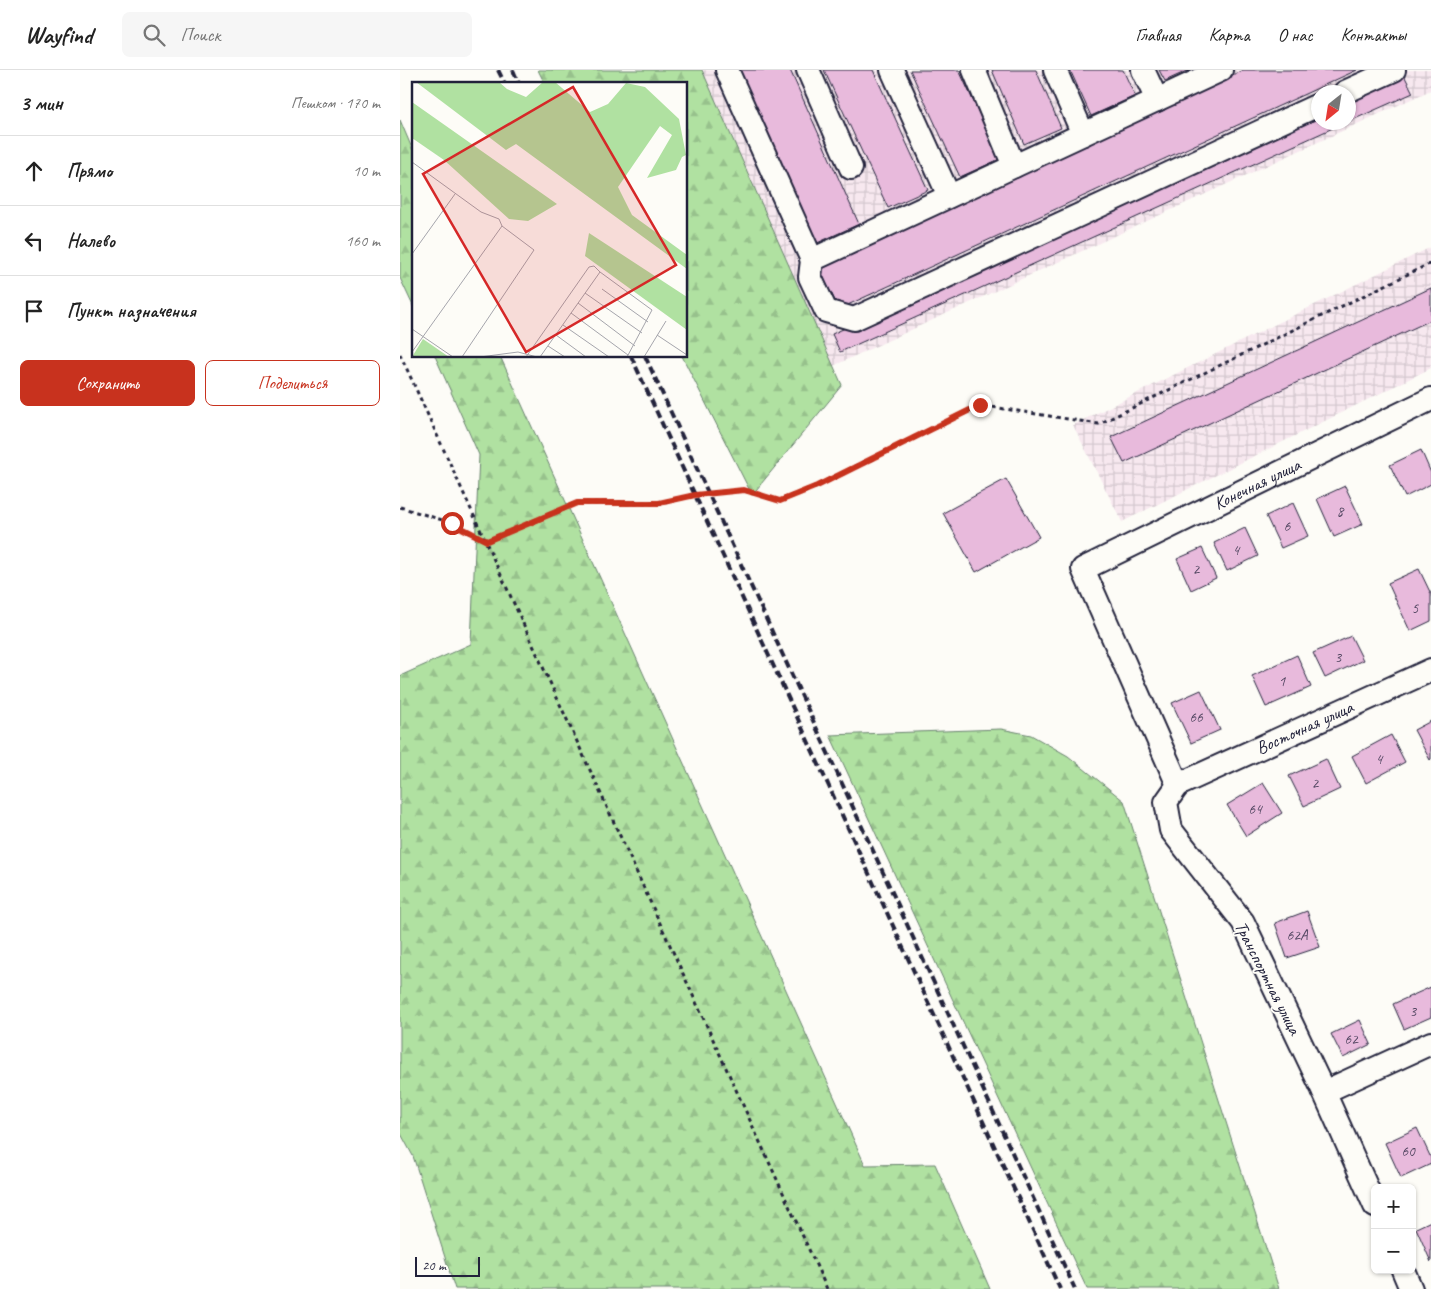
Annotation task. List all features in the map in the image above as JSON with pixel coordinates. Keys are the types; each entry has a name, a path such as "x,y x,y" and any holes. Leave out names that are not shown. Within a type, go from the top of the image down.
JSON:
{"street":[{"path":"727,70 812,260 810,277 826,311 854,320 1311,108"},
{"path":"808,70 851,168"},
{"path":"892,70 949,196"},
{"path":"974,70 1014,166"},
{"path":"1055,70 1083,134"},
{"path":"1143,70 1157,100"},
{"path":"812,260 1221,70"},
{"path":"1356,87 1394,70"},
{"name":"Конечная улица","path":"1178,785 1083,569 1431,399"},
{"name":"Восточная улица","path":"1178,785 1431,670"},
{"name":"Транспортная улица","path":"1178,785 1166,802 1171,830 1243,922 1324,1092 1371,1197"},
{"path":"1324,1092 1431,1043"},
{"path":"1405,1274 1411,1289"}],"path":[{"path":"487,541 577,503 659,503 695,495 744,490 780,501 817,486 980,405 1099,424 1431,263"},
{"path":"400,354 827,1289"},
{"path":"400,507 452,523 487,541"}],"shaded area":[{"path":"702,70 1431,70 1431,90 1356,125 1356,85 1311,85 1311,130 1344,130 833,366"},
{"path":"1431,247 1431,368 1122,522 1073,425"}],"green space":[{"path":"538,70 702,70 842,385 752,495 683,358 688,358 688,82 544,82"},
{"path":"400,120 412,148 412,304 400,278"},
{"path":"436,358 501,358 865,1165 935,1164 990,1289 455,1289 413,1156 400,1132 400,676 471,644 479,455"},
{"path":"1001,729 1031,735 1068,756 1124,801 1279,1289 1087,1289 830,735"}],"building":[{"path":"737,70 790,70 859,224 815,244"},
{"path":"824,70 873,70 928,190 888,208"},
{"path":"910,70 959,70 1000,159 960,177"},
{"path":"992,70 1036,70 1061,128 1024,144"},
{"path":"1070,70 1123,70 1135,96 1091,116"},
{"path":"1159,70 1189,70 1165,81"},
{"path":"1243,70 1357,70 1324,85 1311,85 1311,91 839,309 818,266"},
{"path":"1404,75 1413,93 1356,118 1356,96"},
{"path":"1311,117 1311,130 1328,130 840,352 832,334"},
{"path":"1431,288 1431,320 1124,463 1111,437"},
{"path":"1421,450 1431,473 1431,484 1405,497 1390,465"},
{"path":"1006,479 1039,537 976,572 943,513"},
{"path":"1345,486 1363,524 1334,537 1317,499"},
{"path":"1293,503 1308,536 1281,548 1266,516"},
{"path":"1245,528 1258,556 1227,571 1214,543"},
{"path":"1202,548 1216,578 1191,590 1177,559"},
{"path":"1419,569 1431,594 1431,621 1410,631 1388,583"},
{"path":"1351,636 1363,660 1325,678 1313,653"},
{"path":"1297,655 1311,687 1266,707 1252,676"},
{"path":"1201,690 1220,730 1191,743 1172,703"},
{"path":"1431,721 1431,759 1430,760 1414,730"},
{"path":"1391,735 1405,762 1366,783 1352,756"},
{"path":"1326,759 1340,789 1304,806 1289,776"},
{"path":"1263,783 1282,813 1246,836 1227,805"},
{"path":"1307,911 1320,947 1287,958 1275,923"},
{"path":"1431,987 1431,1017 1404,1029 1393,1004"},
{"path":"1360,1020 1371,1044 1343,1058 1331,1034"},
{"path":"1417,1128 1431,1158 1431,1164 1401,1178 1385,1143"},
{"path":"1431,1221 1431,1262 1416,1228"}],"railway":[{"path":"498,70 504,82"},
{"path":"513,70 518,82"},
{"path":"632,358 1060,1289"},
{"path":"646,358 1075,1289"}],"route":[{"path":"452,523 487,541 577,503 659,503 695,495 744,490 780,501 817,486 980,405"}]}
